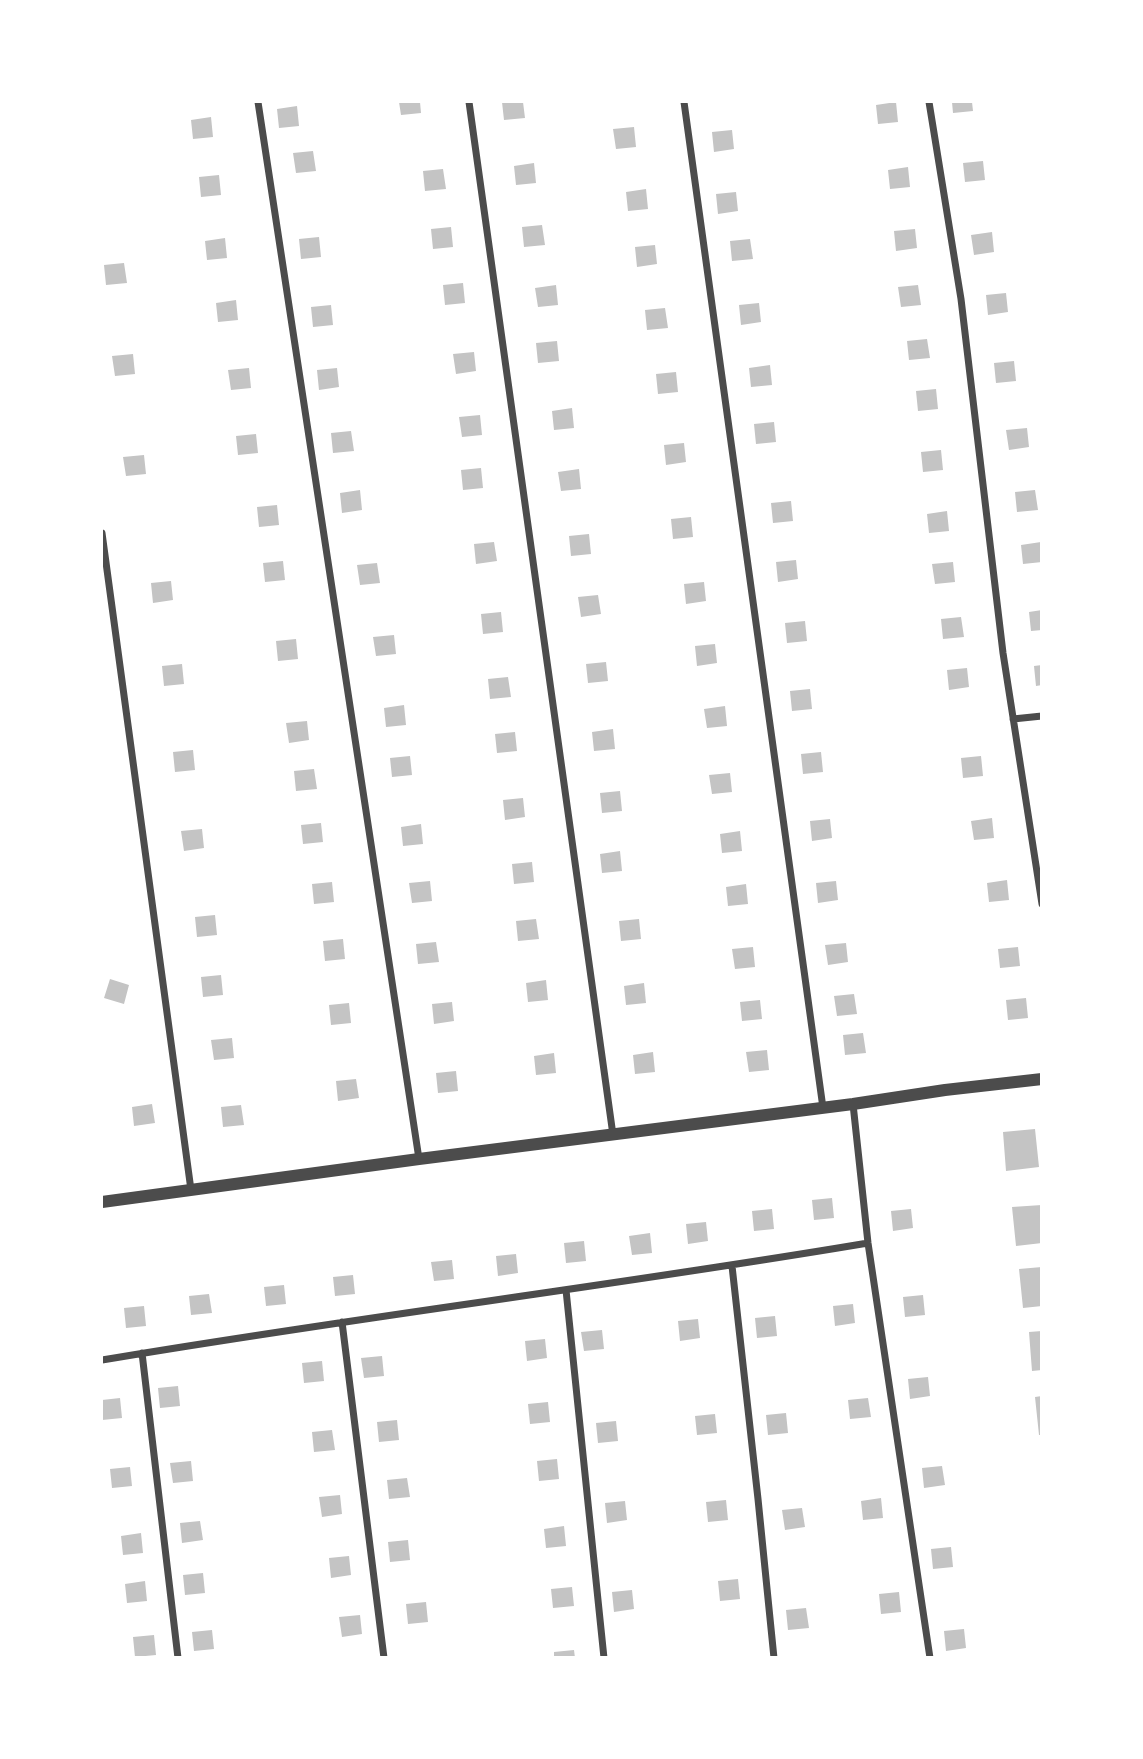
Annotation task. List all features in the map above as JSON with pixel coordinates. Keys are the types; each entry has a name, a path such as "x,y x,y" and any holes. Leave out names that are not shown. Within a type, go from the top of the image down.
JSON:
{"street":[{"path":"258,102 419,1159"},
{"path":"468,102 613,1135"},
{"path":"684,102 823,1108"},
{"path":"929,102 961,299 1003,653 1041,904"},
{"path":"102,533 191,1190"},
{"path":"102,595 111,598"},
{"path":"1013,719 1041,716"},
{"path":"102,1202 1041,1079"},
{"path":"853,1104 868,1243 930,1657"},
{"path":"102,1360 342,1322 732,1266 868,1243"},
{"path":"732,1266 774,1657"},
{"path":"566,1290 604,1657"},
{"path":"342,1322 384,1657"},
{"path":"142,1353 178,1657"}],"building":[{"path":"399,102 420,102 421,113 401,115"},
{"path":"502,102 523,102 525,118 504,120"},
{"path":"896,102 898,122 878,124 876,105"},
{"path":"952,102 972,102 973,111 953,113"},
{"path":"297,106 299,126 279,128 277,109"},
{"path":"211,117 213,137 193,139 191,120"},
{"path":"634,127 636,147 616,149 613,129"},
{"path":"732,130 734,149 714,152 712,132"},
{"path":"313,151 316,171 296,173 293,153"},
{"path":"983,161 985,180 965,182 963,163"},
{"path":"534,163 536,183 516,185 514,166"},
{"path":"908,167 910,187 890,189 888,170"},
{"path":"443,169 446,189 425,191 423,171"},
{"path":"219,175 221,195 201,197 199,177"},
{"path":"646,189 648,209 628,211 626,192"},
{"path":"736,192 738,211 718,214 716,194"},
{"path":"542,225 545,245 524,247 522,227"},
{"path":"451,227 453,247 433,249 431,229"},
{"path":"915,229 917,248 896,251 894,231"},
{"path":"992,232 994,252 974,255 971,235"},
{"path":"319,237 321,257 301,259 299,239"},
{"path":"225,238 227,258 207,260 205,241"},
{"path":"750,239 753,259 732,261 730,241"},
{"path":"655,245 657,264 637,267 635,247"},
{"path":"124,263 127,283 106,285 104,265"},
{"path":"463,283 465,303 445,305 443,285"},
{"path":"556,285 558,305 538,307 535,288"},
{"path":"918,285 921,305 901,307 898,287"},
{"path":"1006,293 1008,312 988,315 986,295"},
{"path":"236,300 238,320 218,322 216,303"},
{"path":"759,303 761,322 741,325 739,305"},
{"path":"331,305 333,325 313,327 311,307"},
{"path":"665,308 668,328 647,330 645,310"},
{"path":"927,339 930,358 909,360 907,341"},
{"path":"557,341 559,361 538,363 536,343"},
{"path":"474,352 476,371 456,374 453,354"},
{"path":"133,354 135,374 115,376 112,356"},
{"path":"1014,361 1016,381 996,383 994,363"},
{"path":"770,365 772,385 751,387 749,368"},
{"path":"249,368 251,388 231,390 228,370"},
{"path":"337,368 339,387 319,390 317,370"},
{"path":"676,372 678,392 658,394 656,374"},
{"path":"936,389 938,409 918,411 916,391"},
{"path":"572,408 574,428 554,430 552,411"},
{"path":"480,415 482,435 462,437 459,417"},
{"path":"774,422 776,442 756,444 754,424"},
{"path":"1027,428 1029,447 1009,450 1006,430"},
{"path":"351,431 354,451 333,453 331,433"},
{"path":"256,434 258,453 238,455 236,436"},
{"path":"684,443 686,462 666,465 664,445"},
{"path":"941,450 943,470 923,472 921,452"},
{"path":"144,455 146,474 126,476 123,457"},
{"path":"481,468 483,488 463,490 461,470"},
{"path":"579,469 581,489 561,491 558,472"},
{"path":"360,490 362,510 342,513 340,493"},
{"path":"1035,490 1038,510 1017,512 1015,492"},
{"path":"791,501 793,521 773,523 771,503"},
{"path":"277,505 279,525 259,527 257,507"},
{"path":"947,511 949,531 929,533 927,514"},
{"path":"691,517 693,537 673,539 671,519"},
{"path":"589,534 591,554 571,556 569,536"},
{"path":"494,542 497,561 476,564 474,544"},
{"path":"1041,542 1042,562 1023,564 1021,545"},
{"path":"796,560 798,579 778,582 776,562"},
{"path":"283,561 285,580 265,582 263,563"},
{"path":"953,562 955,582 935,584 932,564"},
{"path":"377,563 380,583 360,585 357,565"},
{"path":"171,581 173,600 153,603 151,583"},
{"path":"704,582 706,601 686,604 684,584"},
{"path":"598,595 601,614 581,617 578,597"},
{"path":"1042,610 1042,630 1031,631 1029,612"},
{"path":"501,612 503,632 483,634 481,614"},
{"path":"961,617 964,637 943,639 941,619"},
{"path":"805,621 807,641 787,643 785,623"},
{"path":"394,635 396,654 376,656 373,637"},
{"path":"296,639 298,659 278,661 276,641"},
{"path":"715,644 717,663 697,666 695,646"},
{"path":"606,662 608,681 588,683 586,664"},
{"path":"182,664 184,684 164,686 162,666"},
{"path":"1042,665 1042,685 1036,686 1034,666"},
{"path":"967,668 969,687 949,690 947,670"},
{"path":"508,677 511,697 490,699 488,679"},
{"path":"810,689 812,709 792,711 790,691"},
{"path":"404,705 406,725 386,727 384,708"},
{"path":"725,706 727,726 707,728 704,709"},
{"path":"307,721 309,740 289,743 286,723"},
{"path":"613,729 615,749 594,751 592,732"},
{"path":"515,732 517,751 497,753 495,734"},
{"path":"193,750 195,770 175,772 173,752"},
{"path":"821,752 823,772 803,774 801,754"},
{"path":"410,756 412,775 392,777 390,758"},
{"path":"981,756 983,776 963,778 961,758"},
{"path":"314,769 317,789 296,791 294,771"},
{"path":"730,773 732,792 712,794 709,775"},
{"path":"620,791 622,811 602,813 600,793"},
{"path":"523,798 525,817 505,820 503,800"},
{"path":"992,818 994,838 974,840 971,821"},
{"path":"830,819 832,838 812,841 810,821"},
{"path":"321,823 323,842 303,844 301,825"},
{"path":"421,824 423,844 403,846 401,827"},
{"path":"202,829 204,848 184,851 181,831"},
{"path":"740,831 742,851 722,853 720,834"},
{"path":"620,851 622,871 602,873 600,854"},
{"path":"532,862 534,882 514,884 512,864"},
{"path":"1007,880 1009,900 989,902 987,883"},
{"path":"430,881 432,901 412,903 409,883"},
{"path":"836,881 838,900 818,903 816,883"},
{"path":"332,882 334,902 314,904 312,884"},
{"path":"746,884 748,904 728,906 726,887"},
{"path":"215,915 217,935 197,937 195,917"},
{"path":"536,919 539,939 518,941 516,921"},
{"path":"639,919 641,939 621,941 619,921"},
{"path":"343,939 345,959 325,961 323,941"},
{"path":"436,942 439,962 418,964 416,944"},
{"path":"846,943 848,962 828,965 825,945"},
{"path":"753,947 755,967 735,969 732,949"},
{"path":"1018,947 1020,966 1000,968 998,949"},
{"path":"221,975 223,995 203,997 201,977"},
{"path":"110,979 129,985 124,1004 104,998"},
{"path":"546,980 548,1000 528,1002 526,983"},
{"path":"644,983 646,1003 626,1005 624,986"},
{"path":"854,994 857,1014 837,1016 834,996"},
{"path":"1026,998 1028,1018 1008,1020 1006,1000"},
{"path":"760,1000 762,1019 742,1021 740,1002"},
{"path":"452,1002 454,1021 434,1024 432,1004"},
{"path":"349,1003 351,1023 331,1025 329,1005"},
{"path":"863,1033 866,1053 845,1055 843,1035"},
{"path":"232,1038 234,1058 214,1060 211,1040"},
{"path":"767,1050 769,1070 749,1072 746,1052"},
{"path":"653,1052 655,1072 635,1074 633,1055"},
{"path":"554,1053 556,1073 536,1075 534,1056"},
{"path":"456,1071 458,1091 438,1093 436,1073"},
{"path":"356,1079 359,1098 338,1101 336,1081"},
{"path":"152,1104 155,1123 134,1126 132,1107"},
{"path":"241,1105 244,1125 223,1127 221,1107"},
{"path":"1035,1129 1039,1167 1006,1171 1003,1132"},
{"path":"832,1198 834,1218 814,1220 812,1200"},
{"path":"1042,1205 1042,1243 1016,1246 1012,1207"},
{"path":"772,1209 774,1229 754,1231 752,1211"},
{"path":"911,1209 913,1228 893,1231 891,1211"},
{"path":"706,1222 708,1241 688,1244 686,1224"},
{"path":"650,1233 652,1253 632,1255 629,1236"},
{"path":"584,1241 586,1261 566,1263 564,1243"},
{"path":"516,1254 518,1273 498,1276 496,1256"},
{"path":"452,1260 454,1279 434,1281 431,1262"},
{"path":"1042,1267 1042,1306 1023,1308 1019,1269"},
{"path":"353,1275 355,1294 335,1296 333,1277"},
{"path":"284,1285 286,1304 266,1306 264,1287"},
{"path":"209,1294 212,1313 191,1315 189,1296"},
{"path":"923,1295 925,1315 905,1317 903,1297"},
{"path":"853,1304 855,1323 835,1326 833,1306"},
{"path":"144,1306 146,1326 126,1328 124,1308"},
{"path":"775,1316 777,1336 757,1338 755,1318"},
{"path":"698,1319 700,1338 680,1341 678,1321"},
{"path":"602,1330 604,1349 584,1351 581,1332"},
{"path":"1042,1331 1042,1370 1032,1371 1029,1332"},
{"path":"545,1339 547,1358 527,1361 525,1341"},
{"path":"382,1356 384,1376 364,1378 361,1358"},
{"path":"322,1361 324,1381 304,1383 302,1363"},
{"path":"928,1377 930,1396 910,1399 908,1379"},
{"path":"178,1386 180,1406 160,1408 158,1388"},
{"path":"1042,1396 1042,1435 1039,1435 1035,1397"},
{"path":"120,1398 122,1418 102,1420 102,1400"},
{"path":"868,1398 871,1417 850,1419 848,1400"},
{"path":"548,1402 550,1422 530,1424 528,1404"},
{"path":"786,1413 788,1433 768,1435 766,1415"},
{"path":"715,1414 717,1433 697,1435 695,1416"},
{"path":"397,1420 399,1440 379,1442 377,1422"},
{"path":"616,1421 618,1441 598,1443 596,1423"},
{"path":"332,1430 335,1450 314,1452 312,1432"},
{"path":"557,1459 559,1479 539,1481 537,1461"},
{"path":"191,1461 193,1481 173,1483 170,1463"},
{"path":"942,1466 945,1485 924,1488 922,1468"},
{"path":"130,1467 132,1486 112,1488 110,1469"},
{"path":"407,1478 410,1497 389,1499 387,1480"},
{"path":"340,1495 342,1514 322,1517 319,1497"},
{"path":"881,1498 883,1518 863,1520 861,1501"},
{"path":"726,1500 728,1520 708,1522 706,1502"},
{"path":"625,1501 627,1520 607,1523 605,1503"},
{"path":"802,1508 805,1527 785,1530 782,1510"},
{"path":"200,1521 203,1540 182,1543 180,1523"},
{"path":"564,1526 566,1546 546,1548 544,1529"},
{"path":"141,1533 143,1553 123,1555 121,1536"},
{"path":"408,1540 410,1560 390,1562 388,1542"},
{"path":"951,1547 953,1567 933,1569 931,1549"},
{"path":"349,1556 351,1575 331,1578 329,1558"},
{"path":"203,1573 205,1593 185,1595 183,1575"},
{"path":"738,1579 740,1599 720,1601 718,1581"},
{"path":"145,1581 147,1601 127,1603 125,1584"},
{"path":"572,1587 574,1606 553,1608 551,1589"},
{"path":"632,1590 634,1609 614,1612 612,1592"},
{"path":"899,1592 901,1612 881,1614 879,1594"},
{"path":"426,1602 428,1622 408,1624 406,1604"},
{"path":"806,1608 809,1628 788,1630 786,1610"},
{"path":"360,1615 362,1634 342,1637 339,1617"},
{"path":"964,1629 966,1648 946,1651 944,1631"},
{"path":"212,1630 214,1649 194,1651 192,1632"},
{"path":"154,1635 156,1655 135,1657 133,1637"},
{"path":"574,1650 575,1658 554,1658 554,1652"}]}
